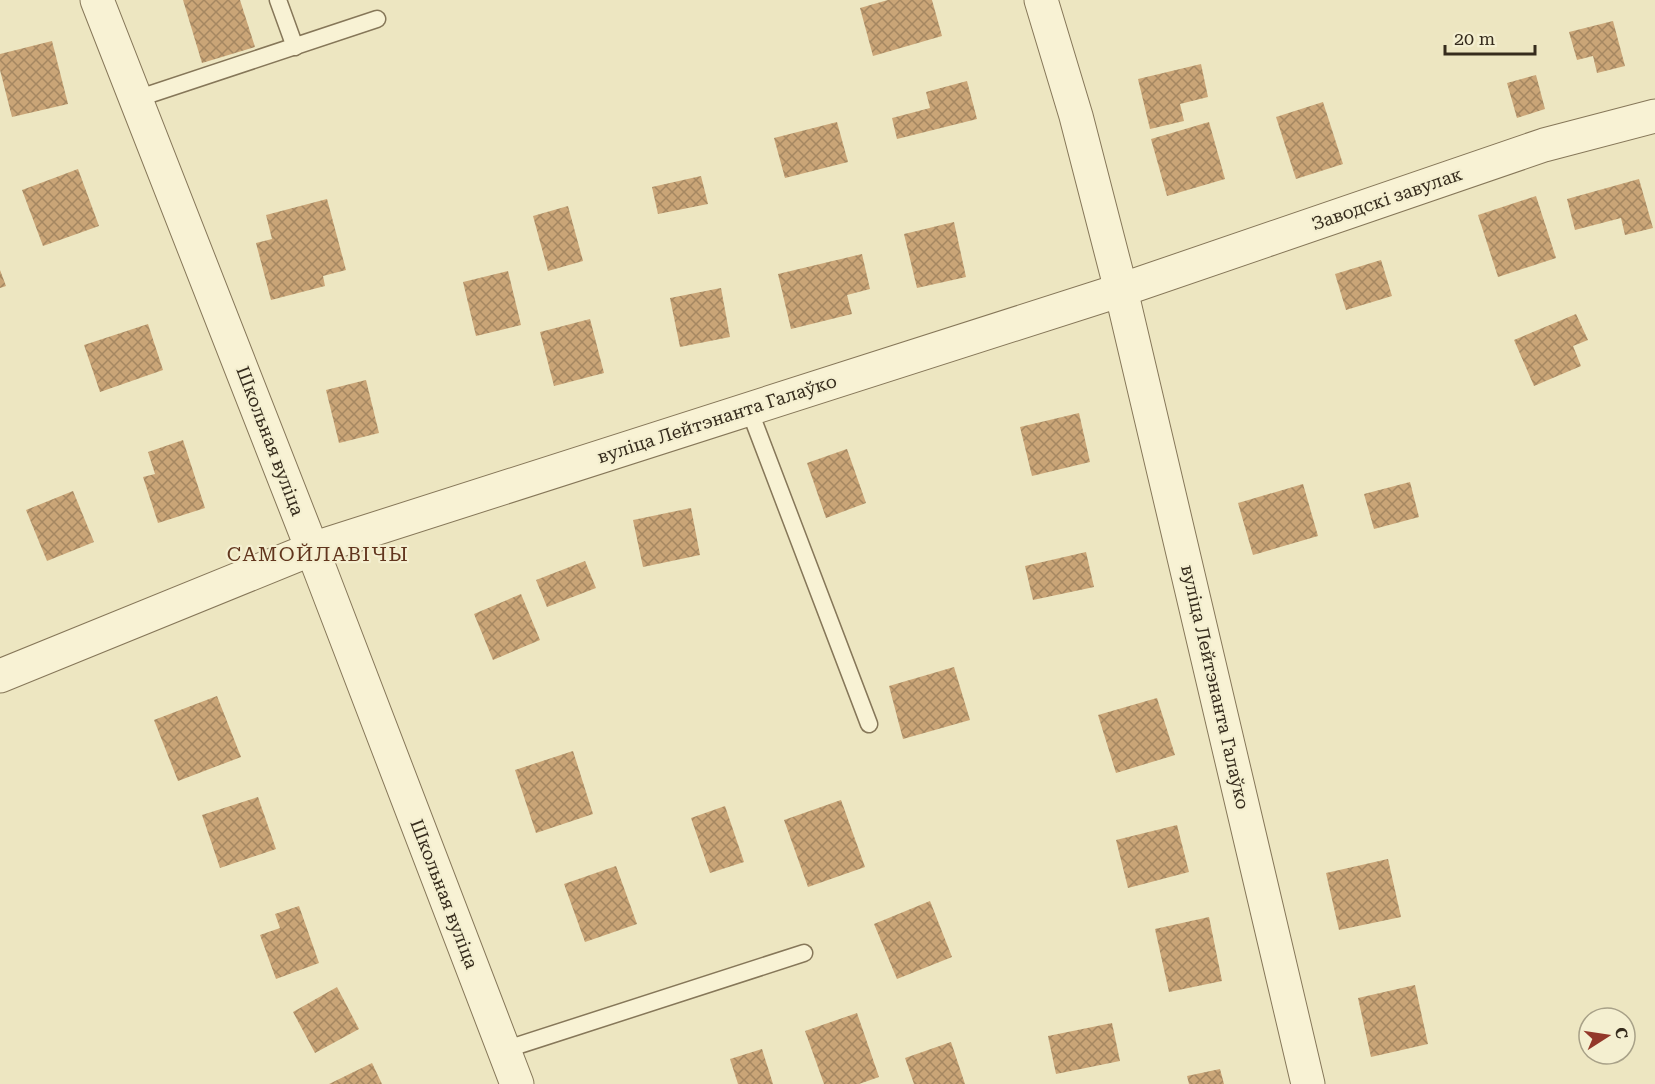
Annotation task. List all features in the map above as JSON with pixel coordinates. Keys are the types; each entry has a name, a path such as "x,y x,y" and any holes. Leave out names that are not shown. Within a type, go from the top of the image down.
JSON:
{"street":[{"name":"Школьная вуліца","path":"97,0 312,549 517,1084"},
{"name":"вуліца Лейтэнанта Галаўко","path":"1041,0 1076,116 1121,290 1308,1084"},
{"name":"Заводскі завулак","path":"1121,290 1544,145 1655,116"},
{"name":"вуліца Лейтэнанта Галаўко","path":"0,676 312,549 1121,290"}],"lane":[{"path":"278,0 295,46"},
{"path":"136,99 377,19"},
{"path":"749,409 869,724"},
{"path":"504,1050 804,953"}],"building":[{"path":"183,0 240,0 255,47 202,63"},
{"path":"888,0 932,0 942,36 873,56 860,8"},
{"path":"1613,21 1625,66 1597,73 1593,56 1577,60 1569,32"},
{"path":"52,41 68,104 12,117 0,70 0,54"},
{"path":"1201,64 1208,97 1180,104 1184,121 1150,129 1138,79"},
{"path":"1536,75 1545,109 1517,118 1507,83"},
{"path":"967,81 977,119 897,139 892,118 930,108 926,92"},
{"path":"1323,102 1343,164 1296,179 1276,117"},
{"path":"837,122 848,162 785,178 774,138"},
{"path":"1209,122 1225,179 1167,196 1151,139"},
{"path":"78,169 99,226 43,246 22,190"},
{"path":"701,176 708,204 658,214 652,187"},
{"path":"1639,179 1653,228 1625,235 1621,218 1575,230 1567,199"},
{"path":"1536,196 1556,258 1498,277 1478,215"},
{"path":"327,199 346,270 323,276 325,286 271,300 256,243 272,239 266,215"},
{"path":"568,206 583,261 548,271 533,216"},
{"path":"954,222 966,277 917,288 904,234"},
{"path":"862,254 870,289 847,295 852,314 791,329 778,274"},
{"path":"1381,260 1392,296 1346,310 1335,274"},
{"path":"0,270 6,286 0,288"},
{"path":"508,271 521,325 476,336 463,282"},
{"path":"721,288 730,337 680,347 670,298"},
{"path":"1576,314 1588,340 1573,346 1581,366 1534,386 1514,340"},
{"path":"590,319 604,373 554,386 540,332"},
{"path":"148,324 163,370 100,392 84,345"},
{"path":"366,380 379,433 339,443 326,390"},
{"path":"1079,413 1090,462 1032,476 1020,427"},
{"path":"183,440 205,508 158,523 143,477 155,474 148,452"},
{"path":"847,449 866,503 826,518 807,463"},
{"path":"1410,482 1419,517 1374,529 1364,494"},
{"path":"1303,484 1318,536 1253,555 1238,503"},
{"path":"73,491 94,542 47,561 26,510"},
{"path":"691,508 700,555 643,567 633,520"},
{"path":"1086,552 1094,587 1033,600 1025,566"},
{"path":"585,561 596,588 547,607 536,580"},
{"path":"521,594 540,640 493,660 474,614"},
{"path":"954,667 970,720 903,739 889,686"},
{"path":"217,696 241,757 178,781 154,720"},
{"path":"1157,698 1175,755 1116,773 1098,715"},
{"path":"573,751 593,814 536,833 515,770"},
{"path":"258,797 276,849 220,868 202,815"},
{"path":"841,800 865,867 808,887 784,820"},
{"path":"725,806 744,862 710,873 691,818"},
{"path":"1177,825 1189,872 1128,888 1116,840"},
{"path":"1388,859 1401,917 1339,930 1326,873"},
{"path":"616,866 637,924 585,942 564,884"},
{"path":"930,901 952,957 897,979 874,924"},
{"path":"299,906 319,963 276,979 260,935 280,928 275,914"},
{"path":"1209,917 1222,981 1169,992 1155,929"},
{"path":"1415,985 1428,1044 1371,1057 1358,998"},
{"path":"337,987 359,1029 315,1053 293,1012"},
{"path":"857,1013 879,1077 859,1084 824,1084 805,1031"},
{"path":"1112,1023 1120,1061 1056,1074 1048,1036"},
{"path":"951,1042 965,1084 914,1084 905,1058"},
{"path":"762,1049 773,1084 738,1084 730,1059"},
{"path":"372,1063 382,1084 329,1084"},
{"path":"1220,1069 1224,1084 1189,1084 1187,1076"}],"district":[{"name":"САМОЙЛАВІЧЫ","path":"318,554"}]}
